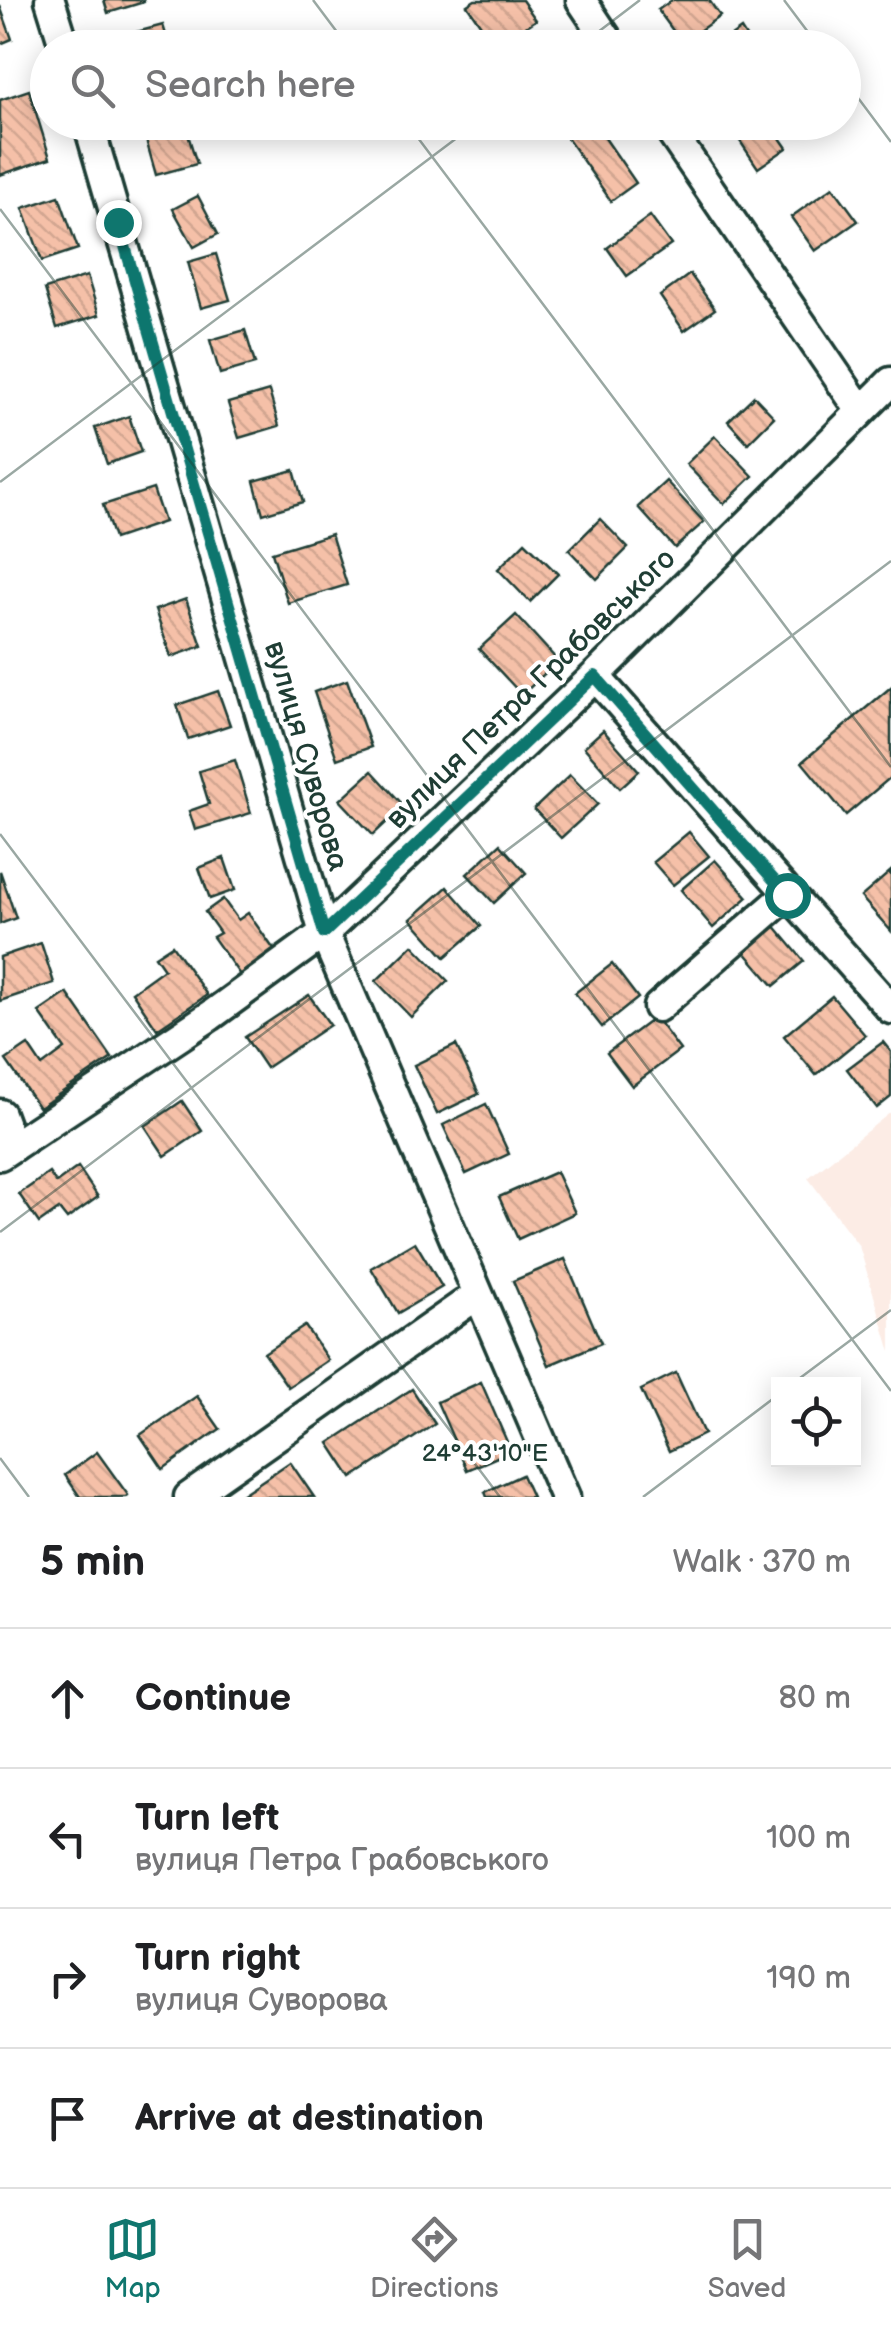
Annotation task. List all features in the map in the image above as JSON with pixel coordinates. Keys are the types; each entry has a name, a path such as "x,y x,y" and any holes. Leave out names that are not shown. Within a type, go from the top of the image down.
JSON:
{"street":[{"path":"50,0 59,30"},
{"path":"581,0 601,30"},
{"name":"вулиця Суворова","path":"93,140 324,933 566,1497"},
{"path":"676,140 861,411"},
{"name":"вулиця Петра Грабовського","path":"6,1151 210,1016 324,933 595,676 891,382"},
{"path":"595,676 891,1010"},
{"path":"658,1007 787,895"},
{"path":"0,1114 6,1151"},
{"path":"189,1497 478,1295"}],"shaded area":[{"path":"891,1112 891,1352 859,1246 808,1178"}],"building":[{"path":"104,0 143,0 144,2 108,13"},
{"path":"475,0 522,0 536,20 521,30 484,30 467,5"},
{"path":"672,0 709,0 720,16 700,30 673,30 658,10"},
{"path":"0,6 12,39 0,44"},
{"path":"29,90 30,140 44,140 50,158 0,175 0,100"},
{"path":"146,140 190,140 197,164 156,175"},
{"path":"568,140 606,140 636,183 611,201"},
{"path":"739,140 781,140 787,148 758,168"},
{"path":"833,187 858,221 815,251 791,217"},
{"path":"59,196 78,249 42,261 23,208"},
{"path":"198,196 218,234 194,247 173,209"},
{"path":"650,216 671,245 627,276 607,248"},
{"path":"216,254 230,300 201,308 188,262"},
{"path":"690,274 715,309 684,331 660,296"},
{"path":"87,276 99,315 57,328 45,289"},
{"path":"245,330 255,364 220,374 210,340"},
{"path":"269,391 279,426 239,438 228,403"},
{"path":"754,396 774,417 748,443 728,421"},
{"path":"129,416 141,452 107,464 95,428"},
{"path":"715,436 753,476 724,504 686,464"},
{"path":"294,470 303,502 263,514 254,481"},
{"path":"666,481 704,522 675,548 638,507"},
{"path":"153,489 164,522 114,539 103,505"},
{"path":"600,519 628,548 597,579 569,550"},
{"path":"331,534 347,585 288,603 272,552"},
{"path":"525,542 558,574 530,602 498,569"},
{"path":"186,599 202,646 171,657 155,610"},
{"path":"516,615 558,661 522,695 479,649"},
{"path":"347,680 371,747 337,759 314,692"},
{"path":"891,687 891,777 846,815 802,762"},
{"path":"218,691 230,725 188,739 177,705"},
{"path":"603,730 639,771 620,788 584,747"},
{"path":"235,760 251,813 195,830 189,811 209,804 199,771"},
{"path":"372,771 404,806 373,835 340,800"},
{"path":"570,775 598,804 561,838 534,809"},
{"path":"689,832 709,856 673,885 653,862"},
{"path":"500,844 526,873 494,903 467,874"},
{"path":"224,858 235,890 210,899 199,868"},
{"path":"715,860 748,897 713,928 681,890"},
{"path":"0,871 16,918 0,924"},
{"path":"891,871 891,931 861,897"},
{"path":"447,887 481,926 445,957 411,919"},
{"path":"223,899 238,920 248,913 275,951 240,975 213,937 220,933 205,912"},
{"path":"773,924 804,961 774,986 743,950"},
{"path":"41,943 54,983 0,1001 0,957"},
{"path":"172,945 207,995 157,1029 132,992 164,969 155,956"},
{"path":"413,945 448,981 411,1017 376,981"},
{"path":"612,964 638,998 602,1027 575,993"},
{"path":"67,993 112,1058 39,1108 6,1060 28,1045 42,1066 65,1049 39,1012"},
{"path":"309,995 330,1025 266,1068 245,1037"},
{"path":"832,996 865,1035 816,1075 784,1036"},
{"path":"655,1017 680,1050 632,1086 607,1053"},
{"path":"883,1042 891,1052 891,1097 877,1108 847,1069"},
{"path":"456,1045 479,1094 437,1114 414,1065"},
{"path":"182,1101 202,1131 165,1156 145,1126"},
{"path":"486,1104 509,1154 466,1174 443,1125"},
{"path":"78,1167 98,1197 67,1219 59,1209 39,1223 19,1194 49,1173 56,1183"},
{"path":"556,1172 575,1213 518,1239 499,1197"},
{"path":"415,1242 442,1287 398,1313 371,1268"},
{"path":"565,1259 601,1343 549,1365 513,1281"},
{"path":"305,1326 328,1360 288,1387 264,1353"},
{"path":"676,1373 704,1434 669,1451 641,1390"},
{"path":"481,1382 511,1451 467,1470 437,1402"},
{"path":"412,1389 435,1424 352,1478 329,1443"},
{"path":"197,1396 220,1429 163,1469 140,1435"},
{"path":"97,1452 126,1497 80,1497 65,1475"},
{"path":"290,1462 314,1497 238,1497"},
{"path":"522,1475 532,1497 487,1497 485,1492"}],"route":[{"path":"118,222 324,933 595,676 787,895"}]}
